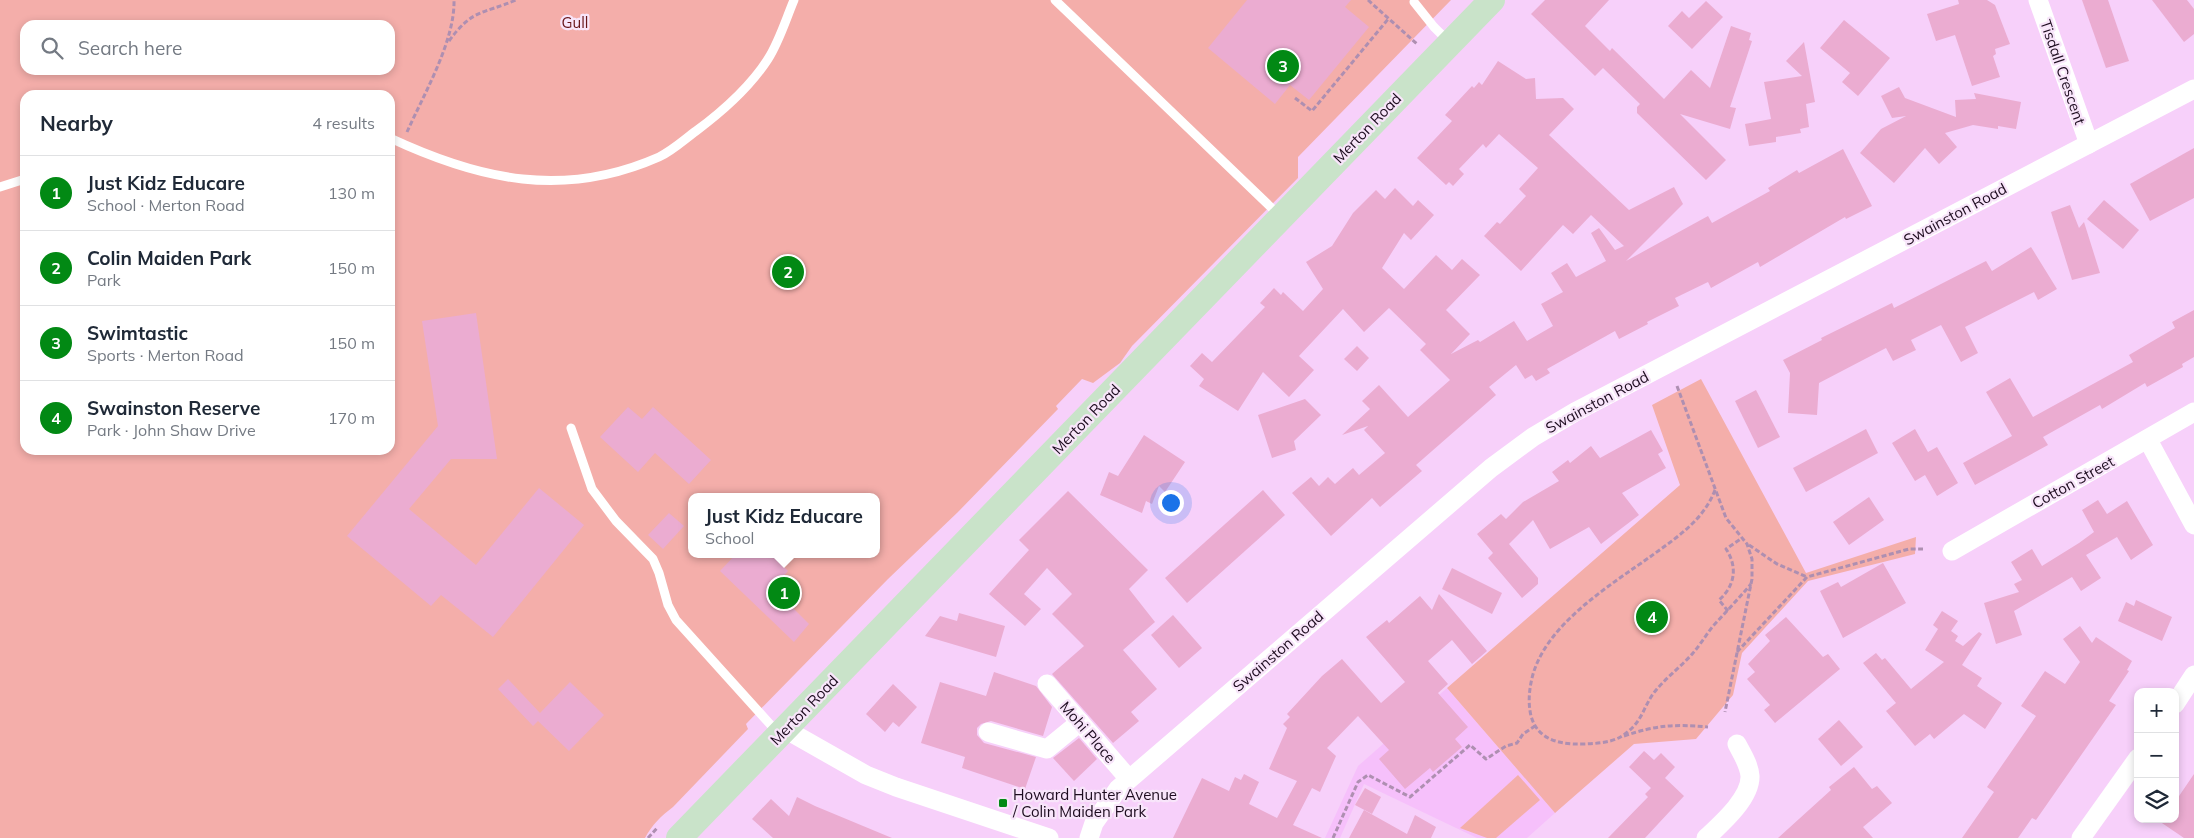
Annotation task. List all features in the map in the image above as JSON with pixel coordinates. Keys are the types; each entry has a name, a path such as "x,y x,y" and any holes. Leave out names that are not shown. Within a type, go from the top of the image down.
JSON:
{"main road":[{"name":"Merton Road","path":"669,832 782,732 1492,0"}],"street":[{"name":"Tisdall Crescent","path":"2038,0 2089,144"},
{"name":"Swainston Road","path":"1089,838 1094,823 1106,803 1129,779 1491,468 1533,437 1584,408 2194,89"},
{"name":"Cotton Street","path":"1952,551 2194,412"},
{"path":"2148,440 2194,525"},
{"path":"2179,698 2194,675"},
{"name":"Mohi Place","path":"1047,684 1129,779"},
{"path":"988,732 1046,749 1080,722"},
{"path":"782,732 866,775 896,787 1049,838"},
{"path":"1706,838 1725,820 1748,788 1750,777 1748,764 1737,744"},
{"path":"2081,838 2134,764"}],"lane":[{"path":"395,140 434,158 485,174 547,182 618,172 661,156 715,117 752,81 769,58 794,0"},
{"path":"1055,0 1281,216"},
{"path":"1414,2 1434,27 1450,42"},
{"path":"0,187 20,181"},
{"path":"571,428 592,489 616,522 653,559 660,573 668,605 676,620 782,732"}],"path":[{"path":"402,144 446,46 454,15 454,0"},
{"path":"446,46 460,26 472,16 491,7 516,0"},
{"path":"1368,0 1417,44"},
{"path":"1295,98 1312,111 1389,18"},
{"path":"1677,386 1726,518 1748,544 1777,564 1807,577"},
{"path":"1708,727 1670,725 1653,727 1602,742 1565,744 1551,740 1540,733 1535,726 1530,709 1529,690 1535,666 1547,643 1566,623 1600,593 1674,542 1703,514 1715,490"},
{"path":"1728,611 1719,600 1730,588 1733,580 1732,562 1726,549 1742,538"},
{"path":"1725,712 1751,584 1752,559 1748,544"},
{"path":"1737,652 1807,577 1909,549 1923,549"},
{"path":"1622,737 1641,718 1653,694 1693,653 1751,584"},
{"path":"1333,838 1358,782 1368,776 1410,797 1470,745 1486,759 1506,746 1517,742 1523,734 1535,726"},
{"path":"648,838 669,832"}],"shaded area":[{"path":"1447,688 1555,813 1527,838 1477,838 1364,784 1340,838 1325,838 1358,766"}],"green space":[{"name":"Gull","path":"0,0 1451,0 1298,157 1298,178 1132,346 1120,363 1093,383 1082,379 1056,406 1058,409 958,512 888,579 746,724 748,729 673,807 657,821 645,838 0,838"},
{"path":"1701,379 1806,573 1916,537 1915,554 1808,581 1742,653 1733,695 1696,739 1634,744 1555,813 1447,688 1680,485 1652,405"},
{"path":"1518,775 1540,800 1496,838 1487,838 1460,828"}],"building":[{"path":"1247,0 1351,0 1345,7 1369,27 1309,100 1290,85 1275,104 1208,48"},
{"path":"1545,0 1609,0 1585,26 1610,51 1612,48 1664,99 1691,70 1710,88 1731,26 1751,33 1749,40 1752,41 1730,107 1736,108 1730,129 1680,114 1726,160 1706,180 1637,113 1637,107 1640,104 1603,68 1595,76 1531,14"},
{"path":"1958,0 1987,0 1995,5 2010,44 1995,49 1996,54 1993,56 2000,77 1972,86 1955,35 1936,41 1927,14 1959,4"},
{"path":"2082,0 2108,0 2129,61 2106,68"},
{"path":"2152,0 2187,0 2194,9 2194,34 2184,42"},
{"path":"1706,1 1723,17 1692,49 1668,26 1682,11 1689,18"},
{"path":"1844,20 1890,58 1858,96 1842,82 1850,73 1820,48"},
{"path":"1804,42 1815,102 1806,104 1809,127 1800,129 1801,133 1776,137 1776,142 1749,146 1745,124 1771,119 1764,82 1802,76 1786,61"},
{"path":"1498,61 1526,79 1535,78 1536,99 1563,98 1574,109 1549,135 1629,210 1674,187 1683,204 1626,261 1708,216 1712,223 1770,191 1768,188 1797,170 1799,173 1843,149 1872,206 1846,219 1845,217 1760,267 1758,262 1711,288 1708,282 1675,298 1679,306 1619,339 1615,331 1547,369 1550,373 1536,381 1532,375 1525,379 1516,365 1489,387 1496,395 1416,465 1422,471 1380,507 1372,498 1331,536 1292,493 1311,477 1319,486 1328,477 1335,484 1353,468 1359,475 1385,453 1364,430 1368,426 1342,435 1370,409 1362,401 1379,385 1408,417 1450,380 1420,350 1426,344 1389,308 1364,332 1343,309 1299,356 1314,370 1289,397 1263,372 1238,411 1199,386 1204,379 1190,366 1202,353 1212,362 1265,307 1260,303 1274,288 1281,295 1283,292 1303,311 1323,289 1306,262 1332,246 1353,213 1376,190 1385,199 1395,188 1413,206 1418,200 1434,215 1411,240 1404,233 1382,268 1404,289 1436,255 1452,270 1462,259 1480,275 1446,310 1470,334 1451,354 1478,340 1480,342 1514,321 1527,341 1553,326 1541,304 1563,292 1551,273 1567,263 1576,277 1606,261 1591,233 1599,228 1615,250 1624,246 1591,215 1573,234 1563,225 1521,271 1484,236 1497,222 1500,224 1526,196 1519,189 1538,168 1499,134 1486,148 1483,144 1459,169 1464,174 1453,186 1449,182 1446,185 1417,158 1452,121 1445,115 1472,86 1474,88 1479,82 1482,85"},
{"path":"1899,87 1905,98 1956,117 1955,100 1976,99 1974,93 2021,102 2016,129 1998,126 1998,129 1973,125 1945,133 1957,147 1939,164 1925,148 1894,183 1860,153 1881,129 1906,116 1892,118 1881,96"},
{"path":"2194,148 2194,198 2150,221 2130,184"},
{"path":"2104,200 2139,230 2123,249 2087,219"},
{"path":"2070,205 2079,228 2084,222 2100,273 2072,280 2051,212"},
{"path":"2031,247 2057,289 2038,300 2034,292 1965,327 1978,353 1961,362 1941,325 1911,340 1916,350 1893,361 1886,348 1819,383 1817,415 1788,413 1790,373 1783,360 1822,340 1821,338 1892,303 1894,308 1986,261 1992,271"},
{"path":"2194,310 2194,357 2182,364 2183,367 2147,387 2145,383 2102,409 2100,405 2043,437 2048,445 1975,485 1963,463 2012,436 1986,392 2010,378 2033,417 2133,362 2129,355 2175,328 2172,322"},
{"path":"476,313 497,459 451,459 409,509 476,565 539,488 584,525 493,637 441,595 431,606 347,536 438,426 422,321"},
{"path":"1357,346 1369,358 1357,371 1344,359"},
{"path":"1756,390 1780,437 1758,448 1735,401"},
{"path":"1305,399 1321,415 1294,441 1296,450 1272,458 1258,415"},
{"path":"628,407 642,419 653,407 711,460 689,484 655,453 638,472 600,437"},
{"path":"1866,429 1878,453 1806,492 1793,468"},
{"path":"1915,429 1928,452 1937,447 1958,483 1937,496 1925,475 1915,481 1892,443"},
{"path":"1651,430 1663,451 1658,454 1666,468 1622,493 1639,515 1601,544 1589,527 1550,549 1533,520 1509,544 1538,578 1538,584 1522,598 1488,558 1493,553 1477,534 1501,514 1506,519 1523,502 1559,481 1552,472 1568,460 1570,463 1591,446 1600,458"},
{"path":"1144,435 1185,462 1165,492 1159,486 1152,504 1146,501 1142,513 1100,495 1109,472 1118,476"},
{"path":"1263,490 1285,515 1187,603 1165,578"},
{"path":"1068,491 1148,570 1129,589 1155,622 1123,650 1157,689 1131,712 1139,721 1113,743 1052,674 1084,646 1052,614 1072,594 1047,568 1024,594 1041,609 1025,626 989,594 1029,550 1019,540"},
{"path":"1869,497 1884,520 1849,545 1833,522"},
{"path":"2098,500 2107,514 2127,501 2153,545 2131,560 2117,537 2086,555 2101,578 2081,591 2072,577 2014,611 2022,635 1996,644 1984,603 2019,592 2014,584 2022,580 2011,562 2032,549 2042,566 2079,543 2094,532 2082,510"},
{"path":"669,513 684,526 663,549 648,535"},
{"path":"732,558 775,558 788,571 773,588 809,624 794,642 720,571"},
{"path":"1883,563 1906,603 1843,638 1820,591 1838,582 1841,587"},
{"path":"1452,568 1502,593 1492,614 1442,589"},
{"path":"1439,594 1487,651 1472,664 1452,640 1428,661 1448,684 1438,693 1468,727 1455,739 1462,747 1433,772 1430,768 1405,789 1379,759 1389,750 1358,716 1327,748 1336,756 1320,792 1312,788 1293,825 1322,838 1173,838 1202,778 1229,791 1235,777 1241,780 1244,774 1259,782 1249,804 1277,818 1297,781 1269,769 1287,728 1283,724 1290,717 1287,714 1322,676 1342,659 1381,703 1405,682 1366,637 1387,620 1389,623 1420,596 1432,610"},
{"path":"2136,600 2172,617 2162,641 2118,621 2126,602 2134,606"},
{"path":"1942,611 1958,621 1951,631 1958,636 1955,641 1963,646 1979,632 1982,634 1962,665 1982,678 1977,686 2002,703 1985,729 1964,714 1934,739 1930,734 1915,746 1886,711 1896,703 1863,663 1876,653 1882,660 1885,658 1911,689 1944,662 1925,650 1938,629 1933,625"},
{"path":"959,613 1005,626 996,657 925,636 940,616 957,621"},
{"path":"1173,615 1202,648 1179,668 1151,635"},
{"path":"1786,617 1823,657 1828,654 1840,669 1775,723 1764,710 1770,705 1747,679 1755,672 1748,664 1770,641 1765,635"},
{"path":"2080,626 2092,643 2096,637 2132,661 2127,670 2129,671 2109,701 2116,705 2036,820 2032,818 2018,838 1962,838 1994,792 1987,787 2036,716 2021,706 2045,671 2065,684 2080,662 2063,639"},
{"path":"994,672 1036,686 1052,707 1043,736 991,721 981,724 977,728 977,735 984,743 1036,757 1025,789 962,768 965,757 921,743 940,682 986,696"},
{"path":"508,679 540,713 570,682 604,715 569,751 538,721 533,726 498,689"},
{"path":"893,684 917,707 899,727 893,722 885,732 866,714"},
{"path":"1839,720 1863,747 1841,766 1818,739"},
{"path":"1079,738 1097,759 1074,781 1053,758"},
{"path":"1644,751 1654,760 1661,753 1675,767 1665,778 1684,796 1645,838 1608,838 1648,797 1645,794 1651,788 1629,767"},
{"path":"1854,767 1872,789 1877,786 1892,803 1863,827 1873,838 1778,838 1831,790 1829,787"},
{"path":"2194,774 2194,838 2184,838 2162,823 2179,823 2179,796"},
{"path":"1365,788 1381,797 1372,814 1355,805"},
{"path":"797,797 892,838 773,838 752,819 771,799 789,816"},
{"path":"1364,810 1407,834 1415,815 1436,827 1431,838 1349,838"}],"place":[{"name":"Swimtastic","path":"1283,66"},
{"name":"Colin Maiden Park","path":"788,272"},
{"name":"Just Kidz Educare","path":"784,593"},
{"name":"Swainston Reserve","path":"1652,617"},
{"name":"Howard Hunter Avenue / Colin Maiden Park","path":"1003,803"}]}
